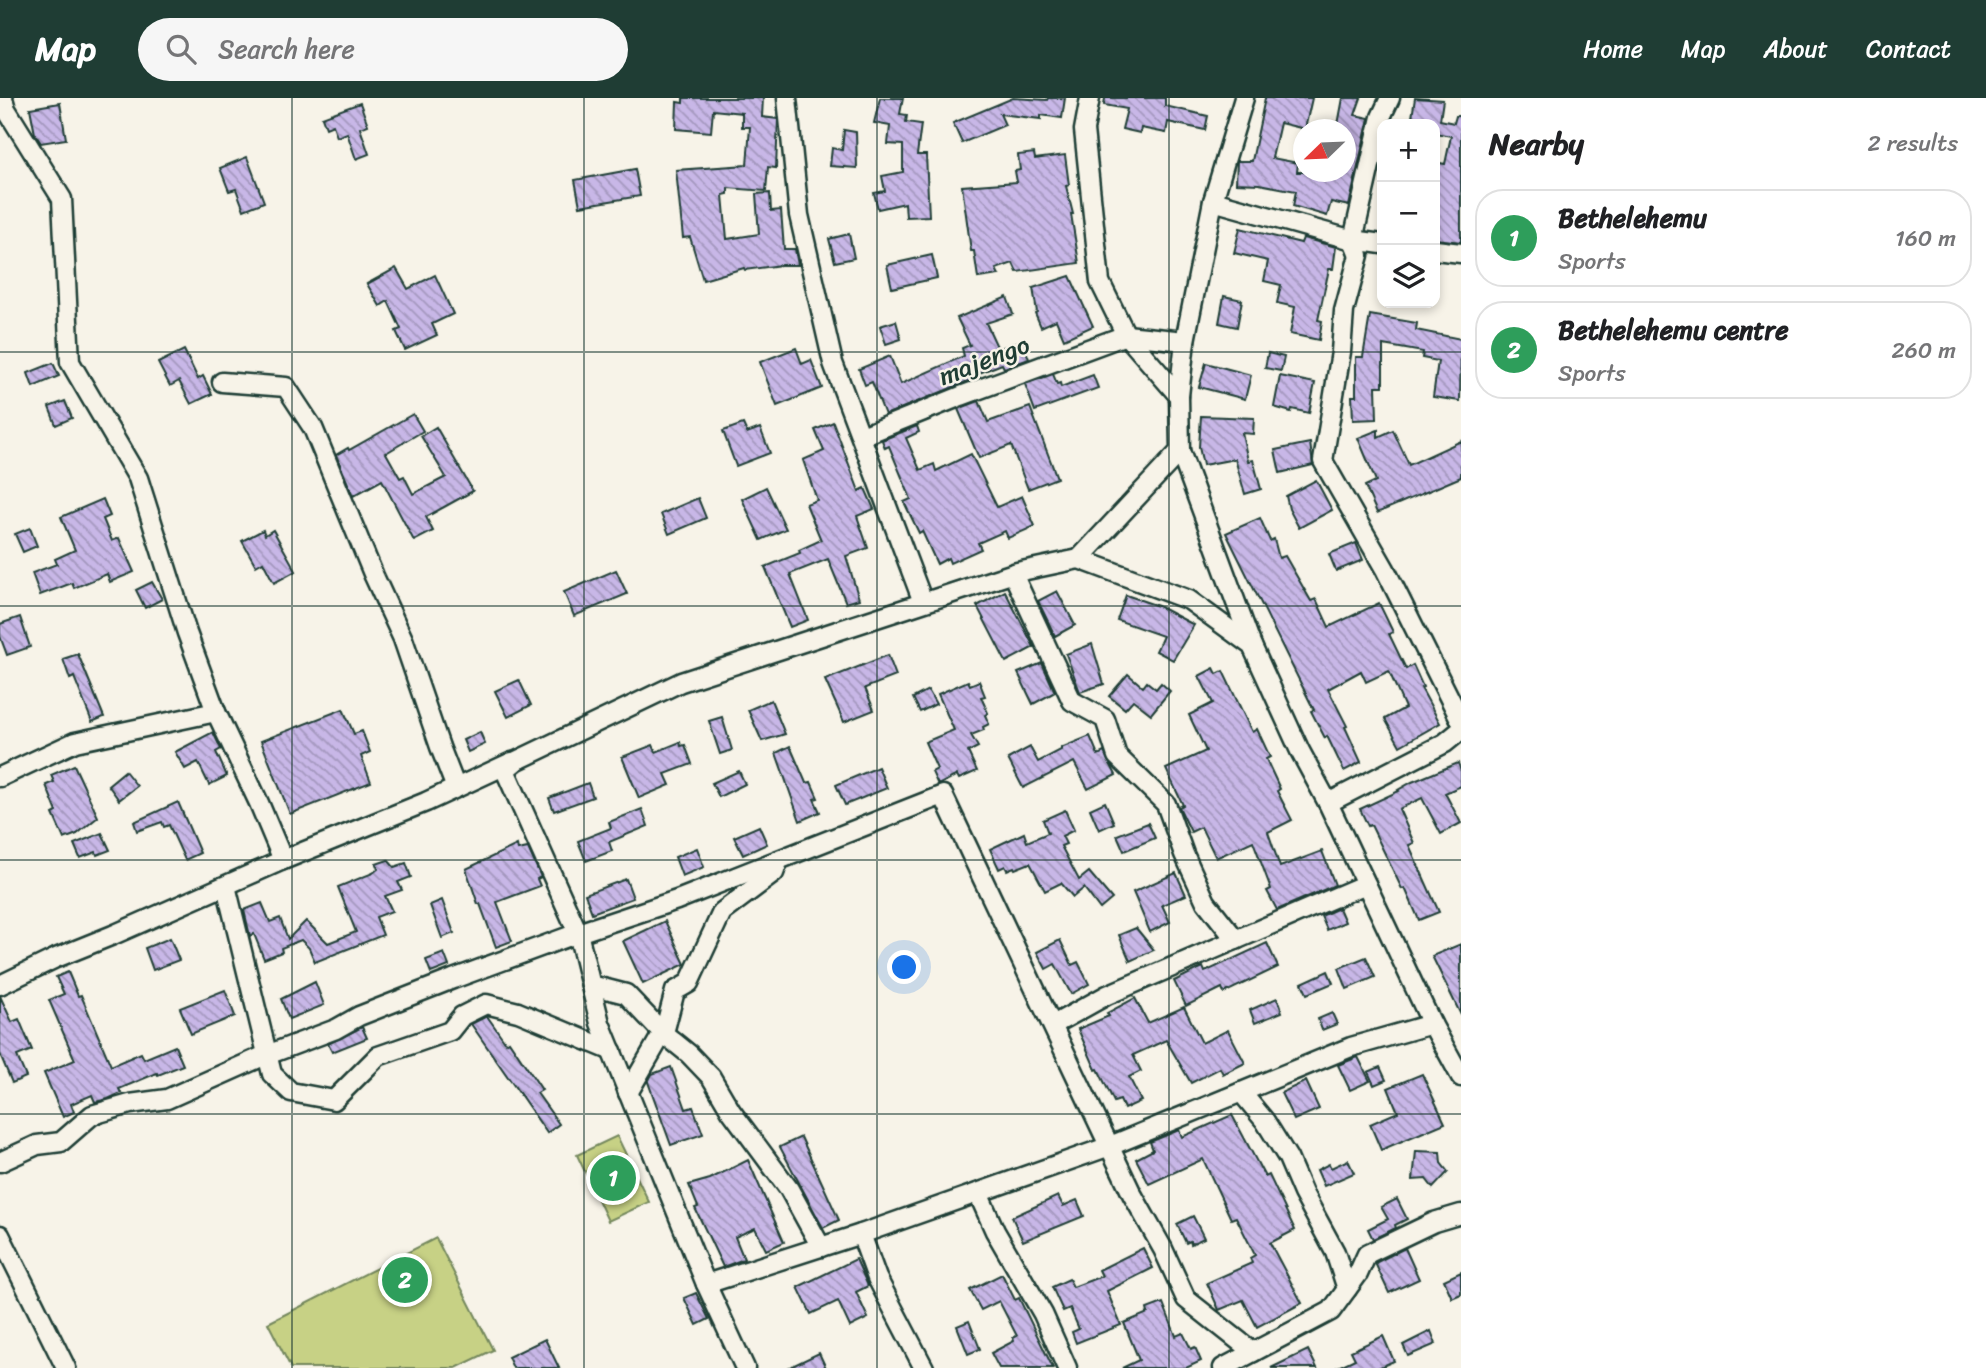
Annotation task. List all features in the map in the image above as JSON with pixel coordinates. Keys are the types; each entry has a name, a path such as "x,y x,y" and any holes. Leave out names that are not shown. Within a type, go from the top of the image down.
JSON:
{"street":[{"path":"3,98 6,108 62,199 70,362 138,478 187,633 216,712 260,803 283,860"},
{"path":"787,98 799,215 833,363 923,602"},
{"path":"1090,98 1084,130 1100,282 1126,335 1179,396"},
{"path":"1244,98 1213,201 1185,341 1179,396 1180,451 1252,646 1432,1024 1461,1077"},
{"path":"1390,98 1381,117 1353,240 1360,255 1344,311 1341,352 1323,461 1385,569 1461,721"},
{"path":"1213,201 1353,240 1377,243"},
{"path":"1440,251 1461,253"},
{"name":"majengo","path":"862,436 1126,335 1185,341"},
{"path":"222,382 286,387 313,428 403,639 439,747 456,788"},
{"path":"1079,559 1180,451"},
{"path":"0,985 56,958 456,788 681,682 1013,573 1079,559 1189,600 1252,646"},
{"path":"1013,573 1072,701 1105,719 1117,756 1166,803 1206,902 1236,940"},
{"path":"0,777 75,742 216,712"},
{"path":"1328,803 1445,743 1461,730"},
{"path":"516,761 505,770 578,933 600,1023 706,1284 746,1368"},
{"path":"0,1162 37,1145 61,1142 92,1115 130,1104 167,1099 268,1055 336,1030 359,1016 394,1002 778,862 943,795 1186,1299 1253,1352"},
{"path":"628,1093 663,1033 675,991 689,983 722,912 774,873 778,862"},
{"path":"1053,1025 1107,995 1366,884"},
{"path":"226,886 272,1074 291,1092 334,1100 378,1056 450,1031 462,1016 486,1004 519,1012 611,1051"},
{"path":"591,985 626,994 711,1077 731,1111 789,1189 821,1247"},
{"path":"706,1284 861,1234 1110,1146 1351,1047 1432,1024"},
{"path":"1241,1092 1265,1121 1288,1158 1303,1194 1338,1259 1347,1289"},
{"path":"978,1193 995,1231 1043,1314 1067,1368"},
{"path":"1223,1368 1331,1311 1367,1254 1434,1222 1461,1214"},
{"path":"861,1234 877,1278 924,1368"},
{"path":"0,1235 66,1368"},
{"path":"1338,1259 1363,1261"}],"green space":[{"path":"617,1136 649,1202 608,1221 577,1155"},
{"path":"436,1238 493,1350 456,1368 291,1368 268,1323"}],"building":[{"path":"683,98 763,98 762,117 778,119 776,168 768,167 766,191 728,188 728,194 723,195 727,239 759,234 756,194 770,193 771,211 781,210 784,249 795,249 798,265 744,268 703,280 690,237 683,238 676,170 747,165 750,127 742,127 742,113 713,110 711,132 676,129 677,102 683,103"},
{"path":"880,98 903,98 900,114 907,115 906,122 921,124 917,155 926,155 929,216 906,217 905,203 878,209 874,193 885,191 882,176 903,172 903,145 888,144 890,126 874,123"},
{"path":"1013,98 1065,98 1062,118 1041,115 1041,119 1000,114 1005,125 962,143 953,123"},
{"path":"1105,98 1165,98 1165,106 1208,116 1205,130 1168,122 1166,133 1141,128 1140,133 1122,129 1127,109 1104,105"},
{"path":"1265,98 1312,98 1307,119 1293,119 1293,126 1280,123 1272,158 1293,162 1293,182 1354,182 1349,206 1331,202 1327,216 1293,206 1296,191 1236,183 1237,161 1252,161"},
{"path":"1343,98 1361,98 1355,115 1369,118 1356,175 1356,119 1339,119"},
{"path":"1415,98 1443,100 1440,120 1412,119"},
{"path":"60,103 66,139 41,143 35,134 30,108"},
{"path":"360,103 368,125 360,128 369,154 356,159 347,133 337,137 333,125 326,128 322,117"},
{"path":"1456,116 1461,116 1461,242 1440,240 1440,163 1445,164 1451,136 1440,134 1440,120 1454,123"},
{"path":"844,130 856,132 857,168 830,166 832,148 842,150"},
{"path":"1034,153 1035,159 1065,155 1069,185 1066,186 1073,214 1079,263 1017,272 1013,263 996,269 999,275 978,278 974,251 971,251 962,186 1017,182 1015,171 1020,170 1018,155"},
{"path":"247,157 264,202 244,210 236,189 229,191 220,168"},
{"path":"635,169 640,196 580,206 575,180"},
{"path":"1240,228 1301,243 1303,238 1336,247 1333,269 1329,269 1318,320 1322,321 1319,340 1290,334 1295,307 1277,303 1281,285 1264,281 1268,261 1234,253"},
{"path":"849,234 854,258 835,262 829,239"},
{"path":"932,255 937,278 892,288 887,265"},
{"path":"396,268 408,289 435,275 453,314 432,324 437,335 405,350 396,331 401,329 388,301 380,306 367,284"},
{"path":"1070,276 1093,326 1064,339 1056,320 1041,327 1035,313 1033,288"},
{"path":"1224,296 1242,300 1237,327 1219,323"},
{"path":"1007,297 1013,314 986,323 998,349 1022,340 1029,359 1004,368 1002,364 969,377 971,380 885,415 872,382 865,385 859,369 890,356 901,384 964,356 962,348 970,345 957,318"},
{"path":"1370,315 1417,323 1416,330 1461,339 1460,401 1433,397 1438,361 1422,358 1423,352 1383,345 1383,386 1376,386 1377,419 1353,420 1352,396 1356,396 1356,357 1363,357"},
{"path":"896,321 901,339 886,344 880,326"},
{"path":"796,348 802,364 811,360 822,388 777,406 760,362"},
{"path":"184,350 198,379 203,376 212,394 191,404 179,381 170,386 158,363"},
{"path":"1268,353 1284,357 1281,371 1265,368"},
{"path":"53,363 59,376 33,387 28,373"},
{"path":"1206,363 1251,375 1245,399 1199,387"},
{"path":"1053,374 1061,387 1093,375 1098,388 1035,411 1025,384"},
{"path":"1280,376 1315,383 1309,413 1274,407"},
{"path":"65,401 72,418 56,425 49,407"},
{"path":"979,401 988,422 1030,407 1057,478 1028,489 1011,445 979,458 958,409"},
{"path":"413,414 423,431 386,453 400,478 404,476 413,494 446,477 421,436 436,427 473,491 426,517 433,531 414,541 382,480 353,496 336,455"},
{"path":"1201,416 1254,418 1253,434 1242,433 1248,461 1253,460 1261,489 1245,494 1235,459 1203,465 1199,447"},
{"path":"833,422 859,491 865,488 874,509 857,516 868,548 846,556 859,599 846,603 828,559 790,574 808,620 790,627 765,567 800,553 799,550 821,540 806,504 817,500 803,460 824,451 815,430"},
{"path":"743,424 747,433 760,428 770,453 736,466 723,431"},
{"path":"917,426 919,432 906,438 920,470 934,464 936,471 971,454 997,507 1022,496 1035,526 1008,538 1005,531 978,543 981,549 950,563 948,558 937,564 922,531 919,533 904,502 911,499 889,446 885,448 882,440"},
{"path":"1378,430 1378,437 1393,430 1409,465 1461,441 1461,477 1377,513 1365,486 1376,481 1358,438"},
{"path":"1310,443 1313,465 1280,473 1275,450"},
{"path":"1316,480 1332,510 1299,528 1289,509 1286,496"},
{"path":"766,487 786,529 761,540 742,499"},
{"path":"698,498 706,518 669,534 661,514"},
{"path":"103,499 110,516 103,519 112,541 119,538 134,572 110,582 107,574 74,588 72,583 40,595 32,573 57,564 55,559 75,550 61,517"},
{"path":"1260,518 1270,541 1274,539 1279,558 1285,556 1311,601 1316,599 1329,627 1379,603 1393,632 1389,634 1406,669 1413,665 1423,687 1421,688 1440,723 1400,746 1385,719 1405,708 1389,671 1366,682 1361,671 1328,689 1361,762 1344,771 1311,711 1314,710 1226,533"},
{"path":"30,528 37,546 23,552 15,534"},
{"path":"263,530 265,535 273,530 296,571 274,583 263,562 256,566 242,541"},
{"path":"1356,543 1363,560 1336,571 1329,554"},
{"path":"616,570 627,594 574,616 564,592"},
{"path":"152,582 162,599 145,608 136,590"},
{"path":"1005,591 1034,647 1006,662 977,606"},
{"path":"1057,591 1075,625 1055,636 1038,601"},
{"path":"1126,595 1158,606 1194,625 1173,660 1156,651 1163,636 1117,620"},
{"path":"20,617 30,647 7,655 0,636 0,624"},
{"path":"1092,644 1104,684 1080,692 1066,654"},
{"path":"78,654 104,717 92,722 74,677 70,679 63,659"},
{"path":"888,655 896,676 865,688 874,710 844,722 825,680"},
{"path":"1042,663 1055,692 1033,704 1018,673"},
{"path":"1214,668 1217,674 1223,671 1252,732 1257,729 1270,757 1266,759 1280,789 1277,791 1292,820 1268,832 1280,867 1322,851 1335,885 1277,910 1267,891 1271,889 1253,841 1216,858 1201,827 1191,832 1179,807 1183,805 1166,769 1206,751 1189,715 1213,703 1199,676"},
{"path":"1128,674 1143,687 1147,682 1156,689 1161,683 1170,691 1151,714 1133,700 1125,709 1109,696"},
{"path":"519,680 531,705 508,717 495,691"},
{"path":"968,681 970,685 979,681 985,696 981,697 988,713 985,715 989,724 983,727 984,730 971,735 978,747 968,752 977,771 959,779 957,775 938,785 932,772 937,769 925,742 954,730 938,694"},
{"path":"928,690 936,704 920,712 913,698"},
{"path":"771,700 785,734 762,741 748,710"},
{"path":"343,709 354,734 362,731 370,752 361,756 371,782 290,814 261,741"},
{"path":"722,717 732,750 720,754 709,721"},
{"path":"213,732 221,749 216,752 227,776 209,785 198,762 185,769 175,752"},
{"path":"480,732 485,744 468,752 463,740"},
{"path":"1090,736 1098,755 1104,752 1116,775 1088,789 1074,762 1023,788 1008,759 1030,747 1038,762 1061,748"},
{"path":"680,742 681,746 685,745 692,764 665,774 670,785 639,798 622,757 653,745 656,752"},
{"path":"790,746 806,783 811,782 818,798 814,799 820,812 800,821 776,753"},
{"path":"1458,763 1461,786 1445,793 1461,823 1441,834 1422,798 1399,809 1414,843 1409,845 1439,912 1419,920 1405,888 1402,889 1371,825 1368,826 1360,809 1412,782"},
{"path":"74,765 98,817 77,834 64,839 53,814 57,812 46,785 54,782 51,775"},
{"path":"878,767 887,788 845,805 836,785"},
{"path":"125,771 137,786 119,800 108,785"},
{"path":"739,771 745,784 719,797 712,783"},
{"path":"588,783 593,797 554,811 549,798"},
{"path":"178,802 200,853 185,860 169,825 164,827 162,822 137,831 134,822"},
{"path":"1105,802 1114,823 1099,830 1090,809"},
{"path":"642,809 648,826 609,842 612,851 586,861 578,841 611,828 609,822"},
{"path":"1065,810 1074,830 1062,836 1066,844 1061,846 1079,880 1089,872 1112,899 1100,909 1084,888 1073,897 1061,883 1045,891 1030,863 1015,869 1014,867 1007,870 1005,866 999,869 990,849 1024,833 1027,842 1048,833 1043,820"},
{"path":"1148,823 1155,838 1124,851 1117,835"},
{"path":"759,826 767,844 743,855 734,837"},
{"path":"102,833 110,850 80,858 74,844"},
{"path":"517,845 518,850 528,848 541,877 537,879 540,886 497,902 512,941 496,947 466,869"},
{"path":"697,848 704,867 682,876 675,857"},
{"path":"388,860 394,867 406,863 411,877 398,882 402,890 385,896 392,911 376,917 383,935 315,962 309,948 301,940 264,959 254,934 250,936 244,910 262,903 270,922 280,918 288,939 306,921 328,943 356,932 338,887 373,873 378,869 376,864"},
{"path":"1176,873 1186,895 1162,905 1170,922 1150,932 1133,892"},
{"path":"626,879 633,898 592,913 585,894"},
{"path":"442,900 454,933 442,938 430,905"},
{"path":"1339,908 1345,922 1327,930 1321,916"},
{"path":"665,921 685,964 643,984 623,941"},
{"path":"1136,928 1154,950 1130,961 1119,935"},
{"path":"170,938 179,960 153,970 145,948"},
{"path":"1060,940 1072,965 1078,962 1089,984 1071,994 1055,964 1046,969 1037,952"},
{"path":"1267,943 1278,967 1224,993 1222,988 1186,1006 1174,981 1203,967 1205,972"},
{"path":"1461,944 1461,1015 1432,956"},
{"path":"444,953 449,966 431,973 426,960"},
{"path":"1366,957 1375,977 1347,989 1339,968"},
{"path":"1328,971 1333,983 1307,994 1302,983"},
{"path":"68,972 78,996 81,995 111,1066 141,1053 144,1059 175,1046 183,1065 119,1089 121,1093 108,1099 95,1102 92,1095 71,1104 74,1112 63,1117 44,1073 75,1060 49,1000 64,994 56,977"},
{"path":"315,982 324,1005 289,1019 281,999"},
{"path":"225,990 235,1016 191,1034 180,1008"},
{"path":"0,996 12,1022 19,1019 32,1050 17,1056 26,1077 12,1083 0,1054"},
{"path":"1135,998 1148,1023 1184,1007 1202,1043 1228,1030 1245,1063 1223,1074 1220,1068 1191,1083 1166,1040 1133,1055 1141,1071 1129,1077 1141,1101 1124,1109 1120,1100 1114,1102 1078,1029 1109,1016 1107,1013"},
{"path":"1277,998 1282,1012 1255,1023 1250,1010"},
{"path":"1332,1013 1337,1024 1322,1030 1318,1019"},
{"path":"487,1016 506,1043 509,1041 542,1090 537,1093 559,1124 547,1133 471,1024"},
{"path":"362,1027 367,1038 332,1052 328,1044"},
{"path":"1358,1057 1370,1081 1350,1090 1338,1065"},
{"path":"671,1067 686,1109 693,1107 703,1134 671,1145 648,1082 652,1074"},
{"path":"1380,1067 1386,1080 1374,1085 1368,1072"},
{"path":"1422,1074 1445,1123 1381,1150 1370,1124 1398,1112 1388,1088"},
{"path":"1306,1081 1319,1109 1294,1120 1281,1093"},
{"path":"1232,1115 1265,1177 1269,1175 1295,1230 1270,1243 1302,1303 1257,1327 1243,1300 1219,1310 1207,1283 1252,1263 1250,1258 1255,1255 1236,1217 1231,1219 1203,1159 1149,1184 1136,1159 1153,1150 1150,1142 1179,1130 1182,1137"},
{"path":"801,1137 839,1220 823,1228 780,1147"},
{"path":"1416,1151 1440,1152 1441,1163 1448,1172 1433,1188 1426,1179 1413,1180"},
{"path":"748,1160 784,1242 766,1250 755,1228 735,1237 744,1259 723,1267 695,1208 698,1207 689,1185 710,1179"},
{"path":"1348,1160 1354,1173 1324,1186 1317,1170 1329,1164 1331,1168"},
{"path":"1058,1196 1063,1206 1077,1200 1084,1216 1023,1241 1012,1217"},
{"path":"1397,1199 1407,1219 1395,1225 1396,1228 1373,1239 1368,1229 1388,1219 1381,1207"},
{"path":"1193,1216 1204,1238 1191,1244 1190,1241 1186,1243 1177,1224"},
{"path":"1143,1248 1153,1268 1107,1291 1121,1325 1076,1343 1072,1332 1079,1329 1070,1308 1063,1311 1052,1287 1069,1279 1073,1287 1102,1276 1099,1270"},
{"path":"1405,1248 1419,1279 1389,1293 1375,1263"},
{"path":"856,1259 868,1286 856,1292 868,1318 850,1327 838,1301 811,1314 798,1287"},
{"path":"1461,1272 1461,1294 1452,1298 1444,1280"},
{"path":"1002,1274 1015,1300 1019,1298 1053,1368 999,1368 991,1353 1014,1341 1013,1338 1017,1336 999,1301 981,1310 970,1290"},
{"path":"696,1293 709,1319 697,1325 684,1298"},
{"path":"1163,1303 1176,1336 1183,1333 1191,1349 1195,1347 1201,1361 1186,1368 1122,1368 1139,1360 1124,1323"},
{"path":"969,1321 980,1349 968,1354 957,1326"},
{"path":"1431,1331 1436,1344 1408,1356 1403,1345"},
{"path":"1383,1336 1394,1361 1378,1368 1336,1368 1355,1359 1351,1351"},
{"path":"545,1339 559,1368 513,1368 508,1357"},
{"path":"1308,1350 1317,1368 1271,1368"},
{"path":"819,1353 826,1368 788,1368"}],"place":[{"name":"Bethelehemu","path":"613,1178"},
{"name":"Bethelehemu centre","path":"405,1280"}]}
